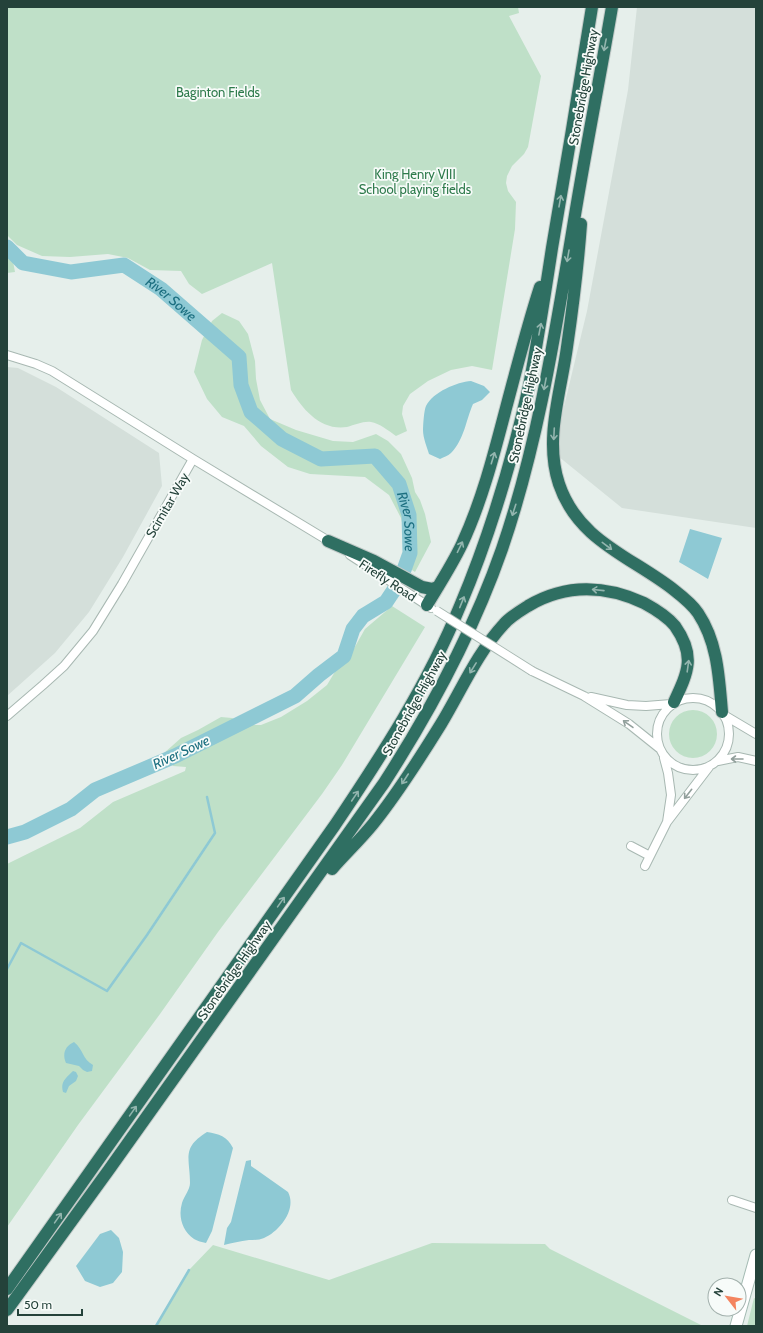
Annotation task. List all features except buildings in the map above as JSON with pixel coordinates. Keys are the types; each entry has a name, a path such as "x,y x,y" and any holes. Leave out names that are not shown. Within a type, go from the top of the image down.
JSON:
{"highway":[{"name":"Stonebridge Highway","path":"7,1289 335,825 370,773 399,727 428,675 460,607 485,542 505,483 529,384 541,322 592,7"},
{"name":"Stonebridge Highway","path":"9,1308 361,817 403,754 440,688 480,605 502,549 516,506 536,432 553,344 612,7"},
{"path":"580,186 580,224 574,292 554,431 553,454 559,484 566,500 579,520 596,538 667,584 685,599 698,613 710,637 717,657 723,713"},
{"path":"432,608 438,587 451,566 462,543 481,496 552,248"},
{"path":"328,541 371,564 418,593 438,587"},
{"path":"296,907 372,824 397,792 441,723 487,645 504,623 542,598 562,592 590,589 613,591 634,598 655,608 674,625 683,639 689,659 684,681 673,703"},
{"path":"7,1281 36,1250"}],"street":[{"name":"Scimitar Way","path":"7,355 36,364 52,371 193,459 122,584 93,631 64,666 7,716"},
{"path":"193,459 328,541"},
{"name":"Firefly Road","path":"418,593 432,608 532,671 584,696 629,724 659,748"},
{"name":"Firefly Road","path":"584,696 627,705 646,706 673,703"},
{"path":"667,822 671,795 664,757 656,738 656,729 659,719 664,711 673,703 684,698 700,698 715,705 723,713 756,734"},
{"path":"664,757 671,764 690,770 700,770 710,766 724,753 729,738 728,724 723,713"},
{"path":"718,760 738,757 756,761"},
{"path":"644,866 667,822 710,766"},
{"path":"631,846 650,856"},
{"path":"732,1200 756,1208"},
{"path":"736,1326 756,1255"}],"shaded area":[{"path":"637,7 756,7 756,528 622,508 553,452 587,311 628,90"},
{"path":"7,367 18,368 56,387 159,453 162,486 123,557 89,612 55,653 7,696"}],"green space":[{"path":"7,7 518,7 519,13 509,16 541,76 528,147 524,154 512,166 507,176 506,183 508,191 516,202 515,229 492,370 472,366 451,370 428,381 410,394 403,406 402,414 407,431 396,436 381,426 371,422 347,427 329,426 314,418 307,412 291,390 272,263 202,294 189,284 181,271 150,270 128,258 108,254 70,257 42,256 17,245 7,235"},
{"path":"7,251 12,256 15,272 7,273"},
{"path":"222,313 239,321 248,334 255,361 256,379 260,400 270,419 296,430 333,441 353,442 376,434 388,441 401,454 412,478 415,492 420,500 425,514 431,542 415,572 409,568 408,548 401,518 389,495 365,477 310,474 288,467 261,446 244,426 222,417 207,399 194,372 202,340 212,321"},
{"path":"392,606 425,627 342,765 322,794 218,932 78,1125 7,1227 7,864 80,828 113,802 185,771 186,767 173,766 163,754 181,738 221,717 232,718 249,725 261,725 281,717 307,701 327,685 336,670 348,659 365,629"},
{"path":"688,710 698,710 707,714 713,720 717,729 717,739 713,748 707,754 698,758 688,758 679,754 673,748 669,739 669,729 673,720 679,714"},
{"path":"432,1243 545,1244 550,1249 703,1326 156,1326 189,1270 213,1245 329,1280"},
{"path":"754,1298 756,1299 756,1326 747,1326"}],"water":[{"path":"471,381 484,386 490,392 482,400 473,404 462,436 451,453 440,459 429,454 423,433 426,406 434,396 440,392 459,383"},
{"path":"690,529 722,538 708,579 679,562"},
{"path":"74,1042 80,1048 89,1063 93,1065 92,1071 87,1072 79,1066 66,1063 64,1053 66,1048"},
{"path":"73,1071 76,1072 78,1076 76,1081 69,1086 66,1093 63,1092 62,1085"},
{"path":"207,1132 222,1136 231,1144 233,1148 212,1231 206,1243 195,1240 186,1232 180,1213 182,1203 190,1186 190,1149 193,1143"},
{"path":"251,1160 251,1166 288,1192 290,1199 289,1212 281,1225 270,1235 259,1240 242,1241 224,1245 227,1228 231,1222 246,1161"},
{"path":"111,1230 119,1238 123,1252 122,1272 113,1283 100,1287 85,1281 76,1266 100,1234"}],"waterway":[{"name":"River Sowe","path":"7,247 23,263 71,272 124,265 161,289 239,357 241,385 251,412 282,439 321,459 375,456 399,484 409,515 410,553 400,581 386,602 363,616 353,629 344,656 295,696 175,756 95,790 71,809 25,832 7,837"},
{"path":"7,969 21,943 107,991 147,935 215,833 207,797"},
{"path":"156,1326 189,1270"}],"park label":[{"name":"Baginton Fields","path":"218,92"},
{"name":"King Henry VIII School playing fields","path":"415,182"}]}
